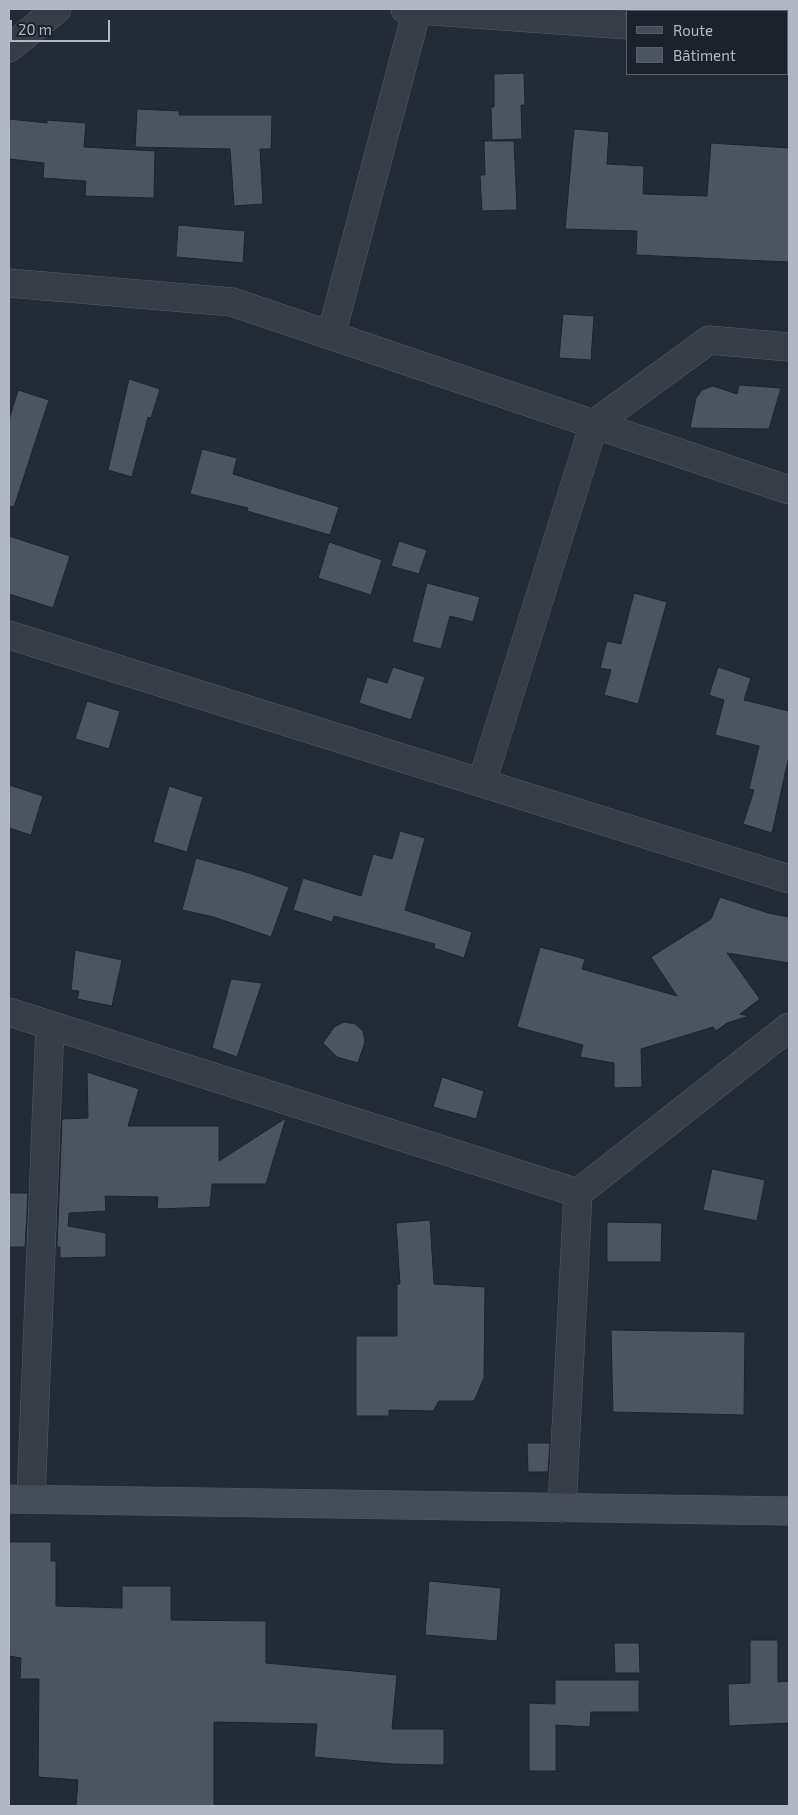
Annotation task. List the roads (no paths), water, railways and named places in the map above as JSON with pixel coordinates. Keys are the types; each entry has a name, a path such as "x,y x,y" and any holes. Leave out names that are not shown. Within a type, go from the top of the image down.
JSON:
{"street":[{"path":"9,48 56,9"},
{"path":"330,335 411,9 626,25"},
{"path":"9,284 232,302 789,490"},
{"path":"482,782 594,424 709,340 789,346"},
{"path":"9,635 789,879"},
{"path":"9,1012 578,1193"},
{"path":"50,1025 20,1499 789,1511"},
{"path":"562,1508 578,1193 789,1027"}]}
